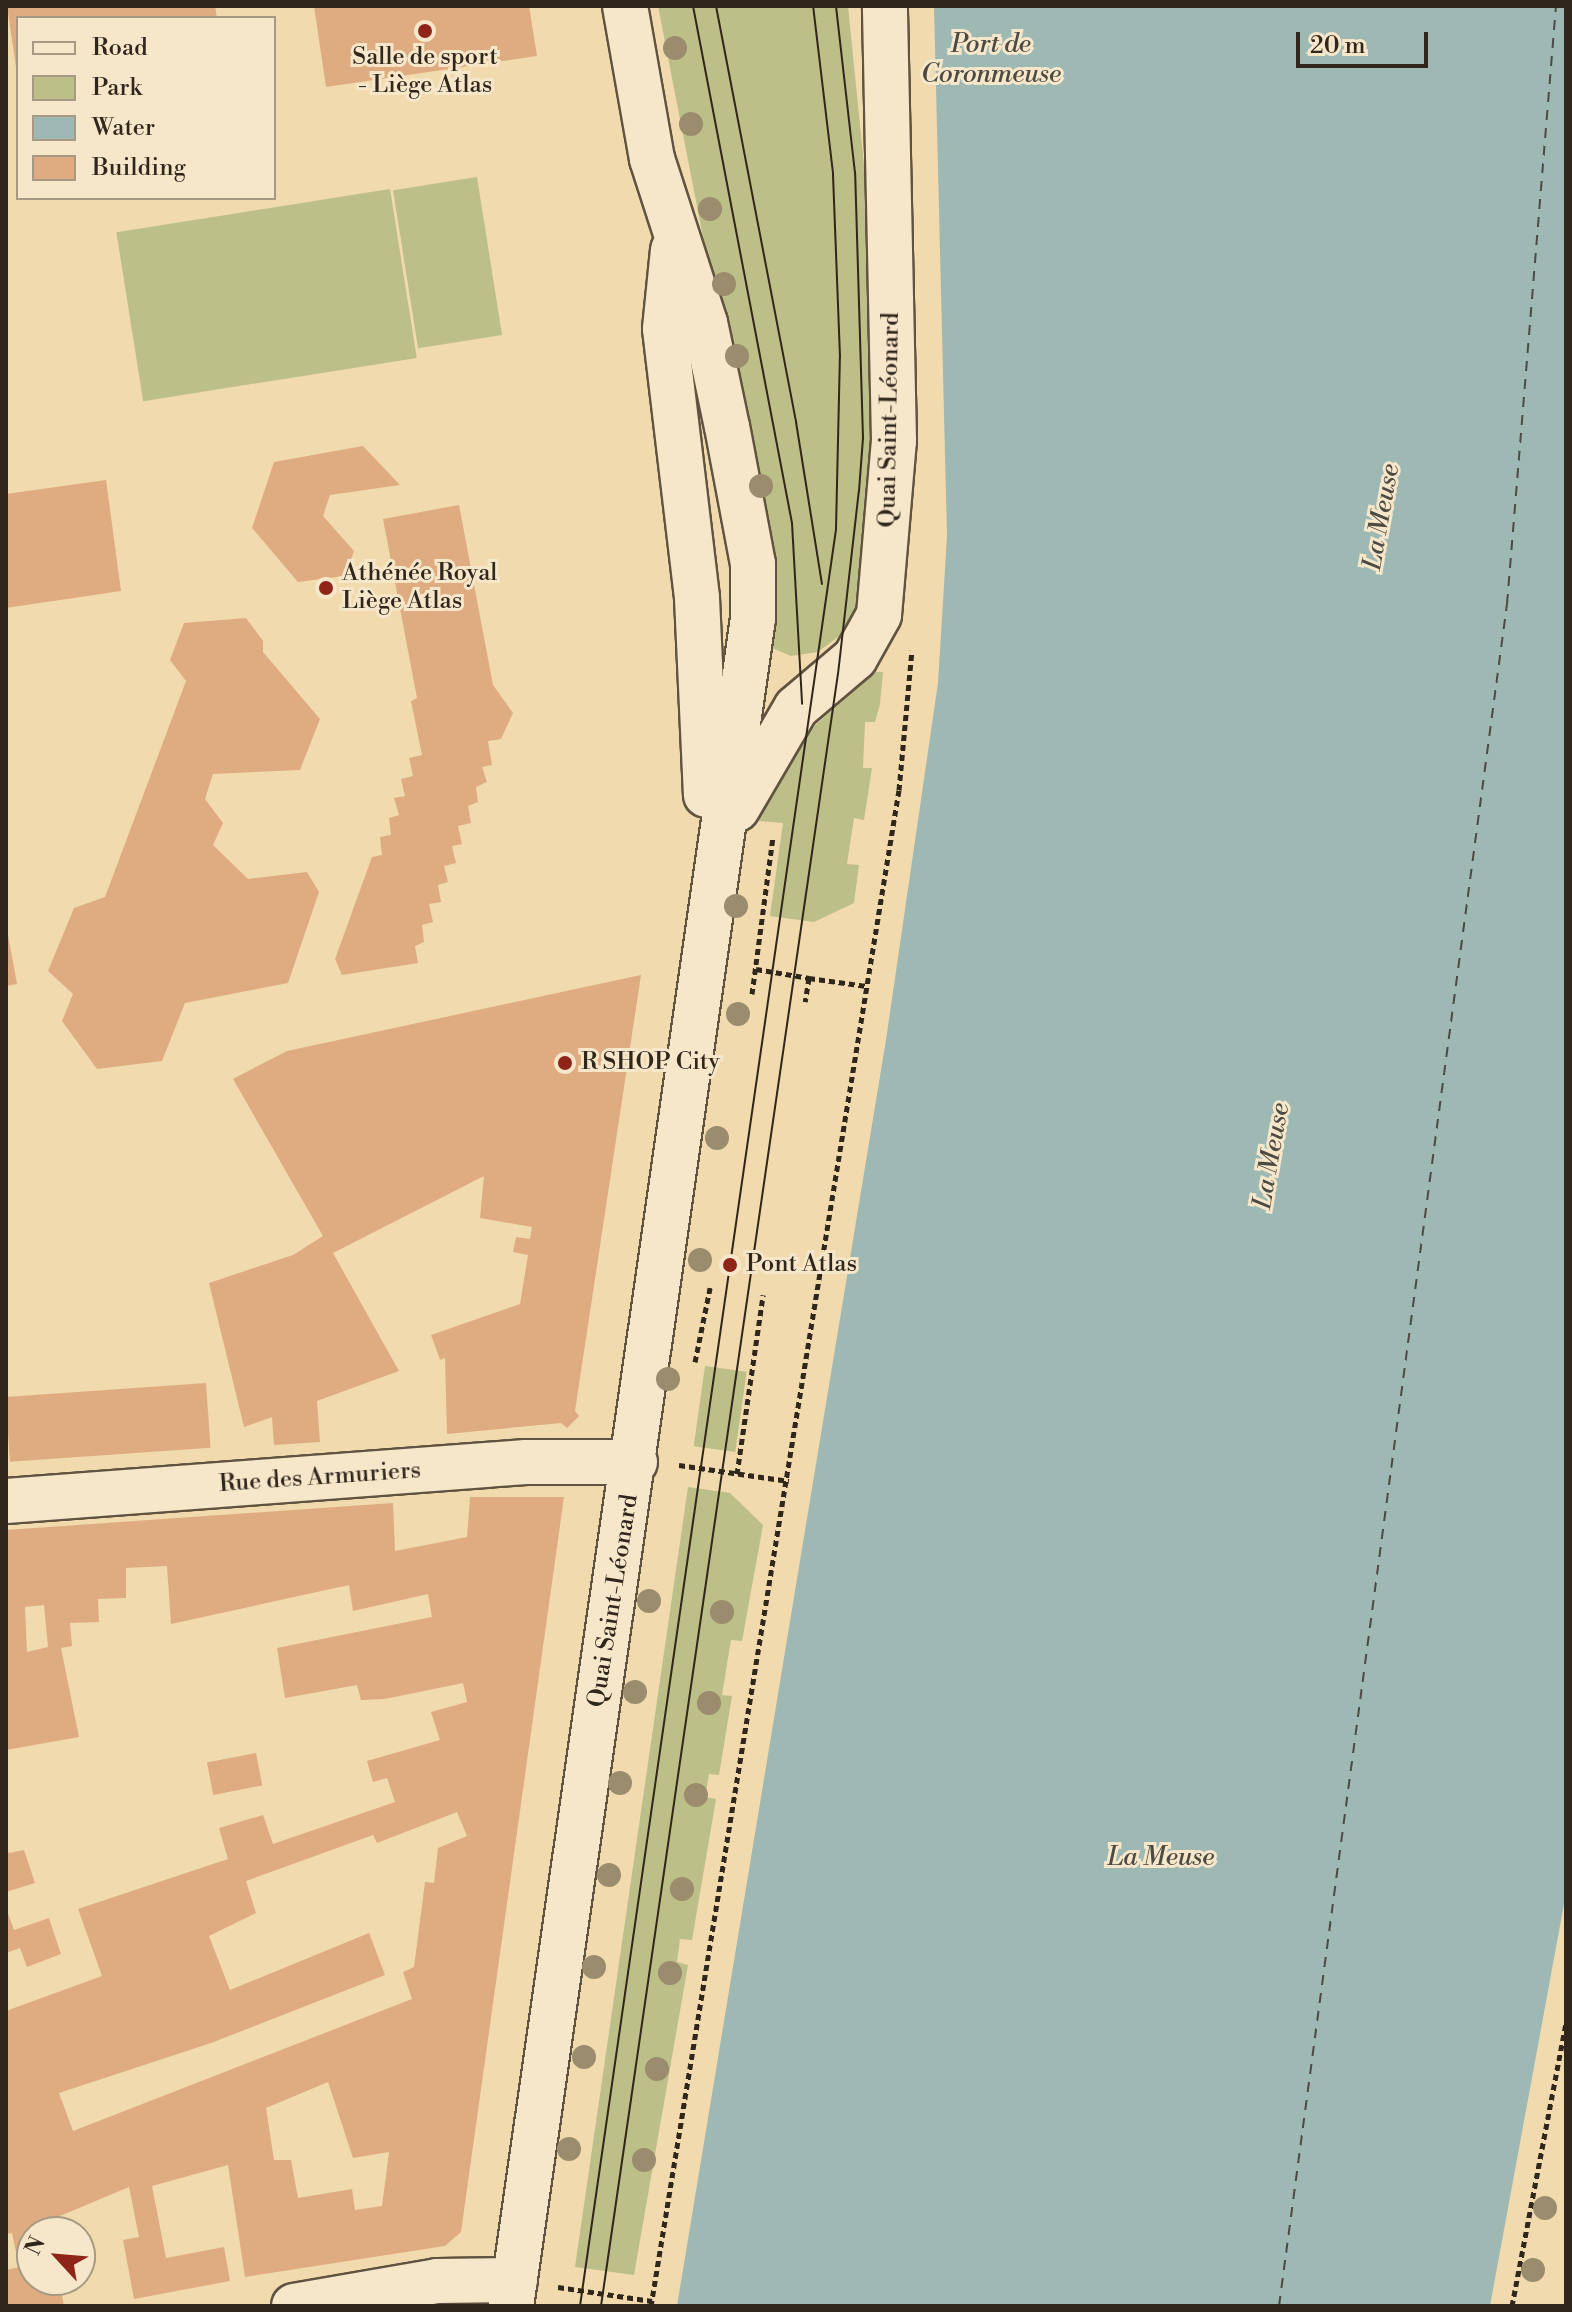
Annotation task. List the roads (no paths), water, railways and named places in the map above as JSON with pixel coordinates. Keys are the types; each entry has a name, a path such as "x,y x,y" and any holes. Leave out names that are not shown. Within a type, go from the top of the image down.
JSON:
{"main road":[{"name":"Quai Saint-Léonard","path":"528,2291 635,1462 725,828 754,591 745,514 705,323 652,159 625,6"},
{"name":"Quai Saint-Léonard","path":"725,828 796,708 855,658 879,615 889,539 894,427 885,6"},
{"name":"Quai Saint-Léonard","path":"675,231 665,329 688,507 707,744 703,859 715,895"},
{"path":"688,507 716,573 724,632 746,661 777,674 830,681"},
{"name":"Rue des Armuriers","path":"6,1501 526,1462 635,1462"},
{"path":"294,2306 437,2281 528,2291"}],"water":[{"name":"La Meuse","path":"934,6 1566,6 1566,1893 1490,2306 677,2306 886,1040 938,683 947,536"}],"tram line":[{"path":"693,6 792,523 802,704"},
{"path":"716,6 796,422 822,584"},
{"path":"580,2306 836,529 840,357 833,173 813,6"},
{"path":"601,2306 838,674 859,491 863,438 855,173 836,6"}],"place":[{"name":"Salle de sport - Liège Atlas","path":"425,31"},
{"name":"Athénée Royal Liège Atlas","path":"326,588"},
{"name":"R SHOP City","path":"565,1063"},
{"name":"Pont Atlas","path":"730,1265"}],"water label":[{"name":"Port de Coronmeuse","path":"991,60"}]}
